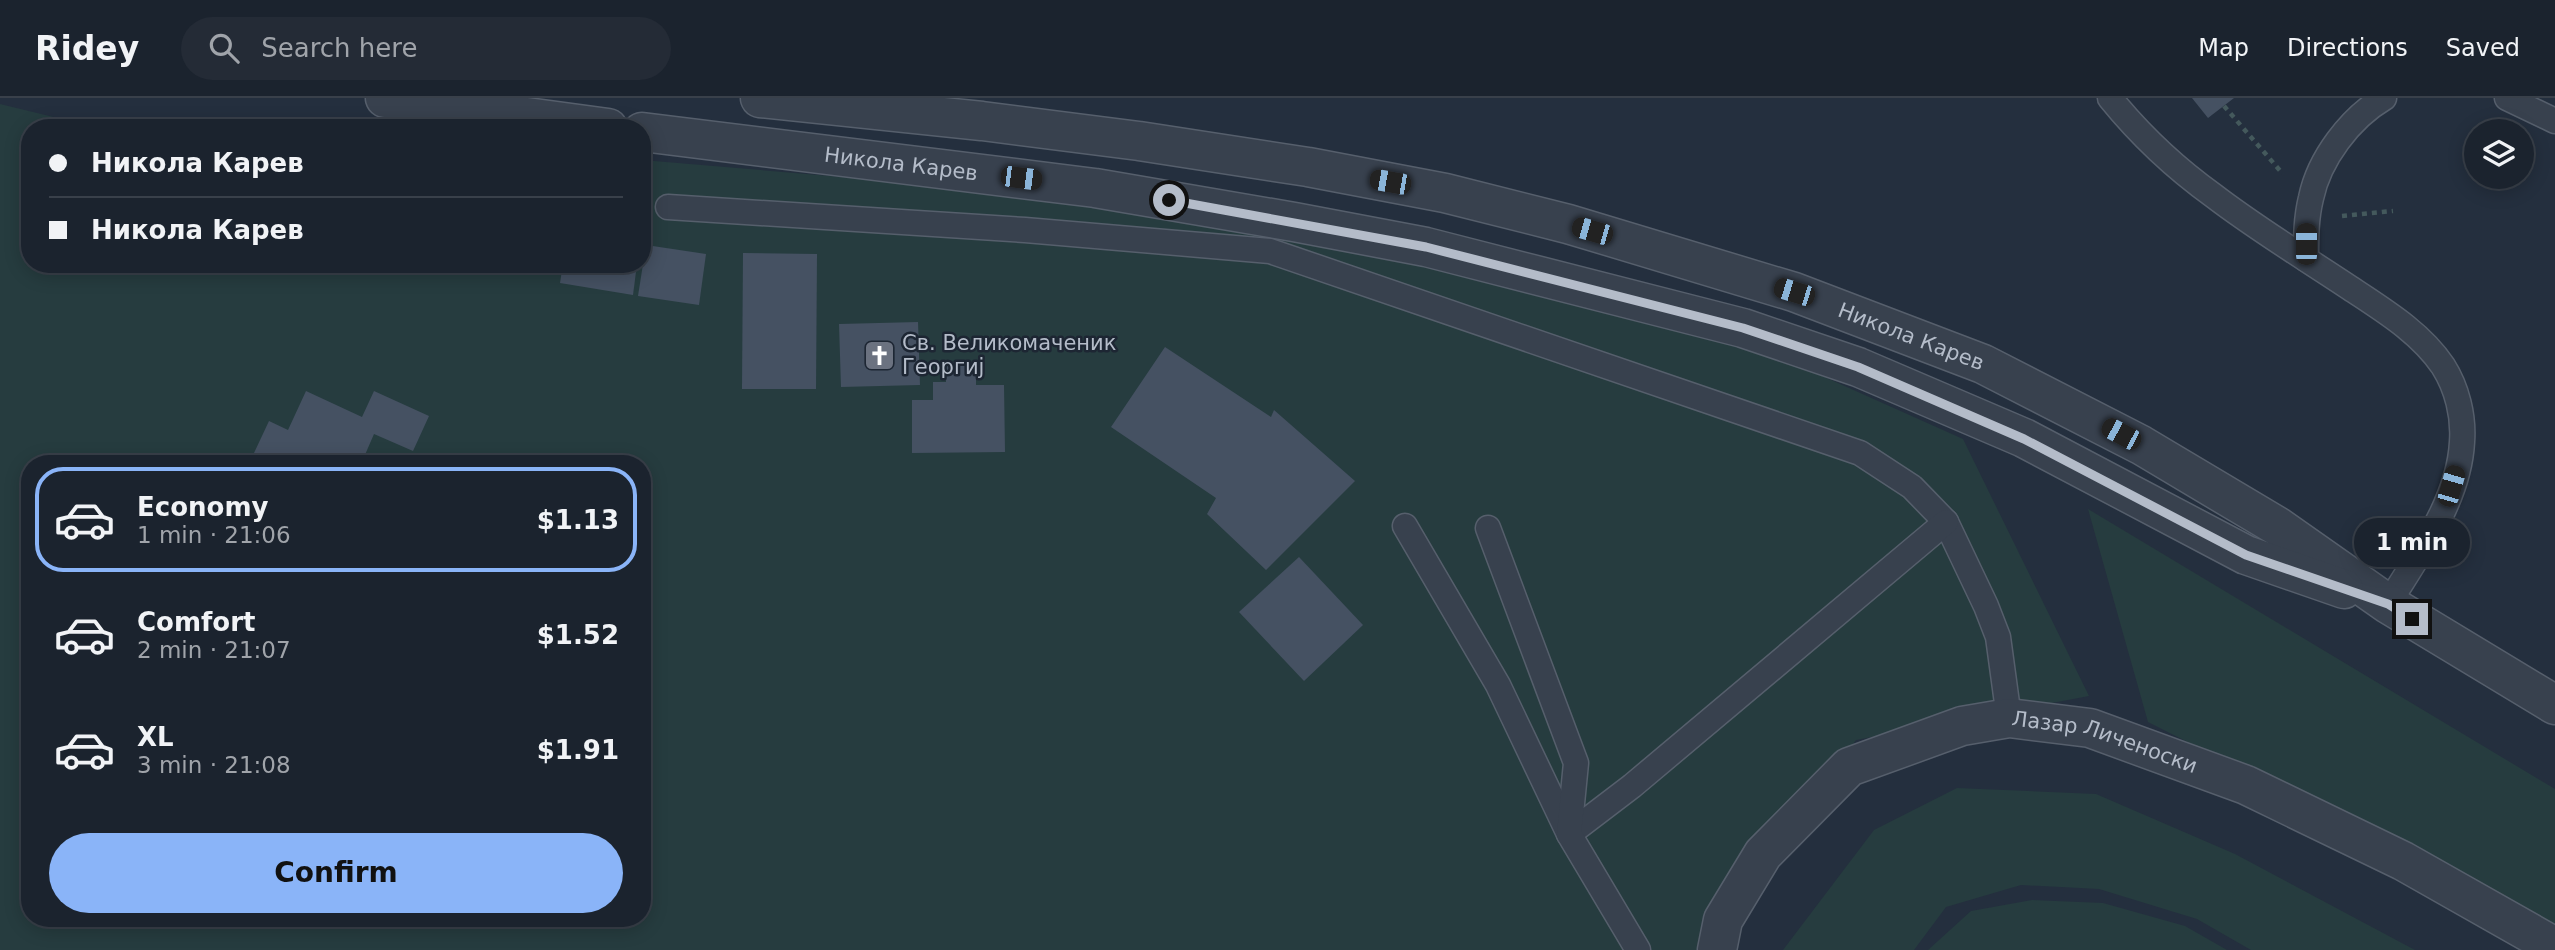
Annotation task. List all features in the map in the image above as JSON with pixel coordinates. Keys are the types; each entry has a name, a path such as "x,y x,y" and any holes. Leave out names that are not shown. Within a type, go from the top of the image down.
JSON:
{"street":[{"path":"385,98 541,119"},
{"name":"Никола Карев","path":"760,98 982,121 1139,141 1308,167 1445,193 1568,224 1794,292 1983,364 2061,402 2210,485 2277,526 2388,604 2555,705"},
{"name":"Никола Карев","path":"651,133 1095,188 1294,222 1426,247 1743,328 1858,367 2024,439 2246,555 2388,604"},
{"name":"Лазар Личеноски","path":"1717,950 1723,920 1763,855 1849,767 1962,726 2009,718 2090,728 2246,785 2403,861 2555,947"}],"lane":[{"path":"2110,98 2145,138 2177,167 2213,196 2413,333 2444,368 2459,406 2462,445 2451,486 2433,531 2388,604"},
{"path":"2306,259 2306,228 2311,195 2327,159 2355,120 2384,98"},
{"path":"2507,98 2555,121"},
{"path":"668,207 1012,229 1270,251 1860,453 1912,487 1945,522 1998,637 2009,718"},
{"path":"1569,834 1632,786 1945,522"},
{"path":"1405,526 1498,685 1569,834 1638,950"},
{"path":"1488,528 1576,763 1569,834"}],"path":[{"path":"2224,106 2284,175"},
{"path":"2342,216 2393,211"}],"green space":[{"path":"0,104 62,119 21,119 21,273 651,273 651,161 1090,198 1477,273 1775,355 1963,439 2089,696 1856,740 1707,942 1698,950 0,950"},
{"path":"2088,509 2555,789 2555,927 2148,722"},
{"path":"1957,788 2096,794 2235,854 2415,950 2251,950 2197,919 2099,889 2021,885 1946,907 1914,950 1783,950 1874,830"},
{"path":"2032,900 2103,903 2185,926 2227,950 1928,950 1971,911"}],"building":[{"path":"2192,98 2234,98 2208,118"},
{"path":"651,246 706,254 699,305 638,296 642,273 651,273"},
{"path":"743,253 817,254 816,389 742,389"},
{"path":"562,273 636,273 633,295 560,283"},
{"name":"Св. Великомаченик Георгиј","path":"918,322 920,385 841,387 839,324"},
{"path":"1165,347 1271,417 1274,410 1355,481 1266,570 1207,514 1216,498 1111,427"},
{"path":"945,362 976,362 976,385 1004,385 1005,452 912,453 912,400 933,400 933,382 946,382"},
{"path":"306,391 362,417 374,391 429,416 413,451 374,434 365,455 254,453 269,421 288,430"},
{"path":"1299,557 1363,625 1304,681 1239,612"}],"place":[{"name":"Св. Великомаченик Георгиј","path":"879,355"}],"route":[{"path":"1169,200 1426,247 1743,328 1858,367 2024,439 2246,555 2388,604 2412,619"}]}
